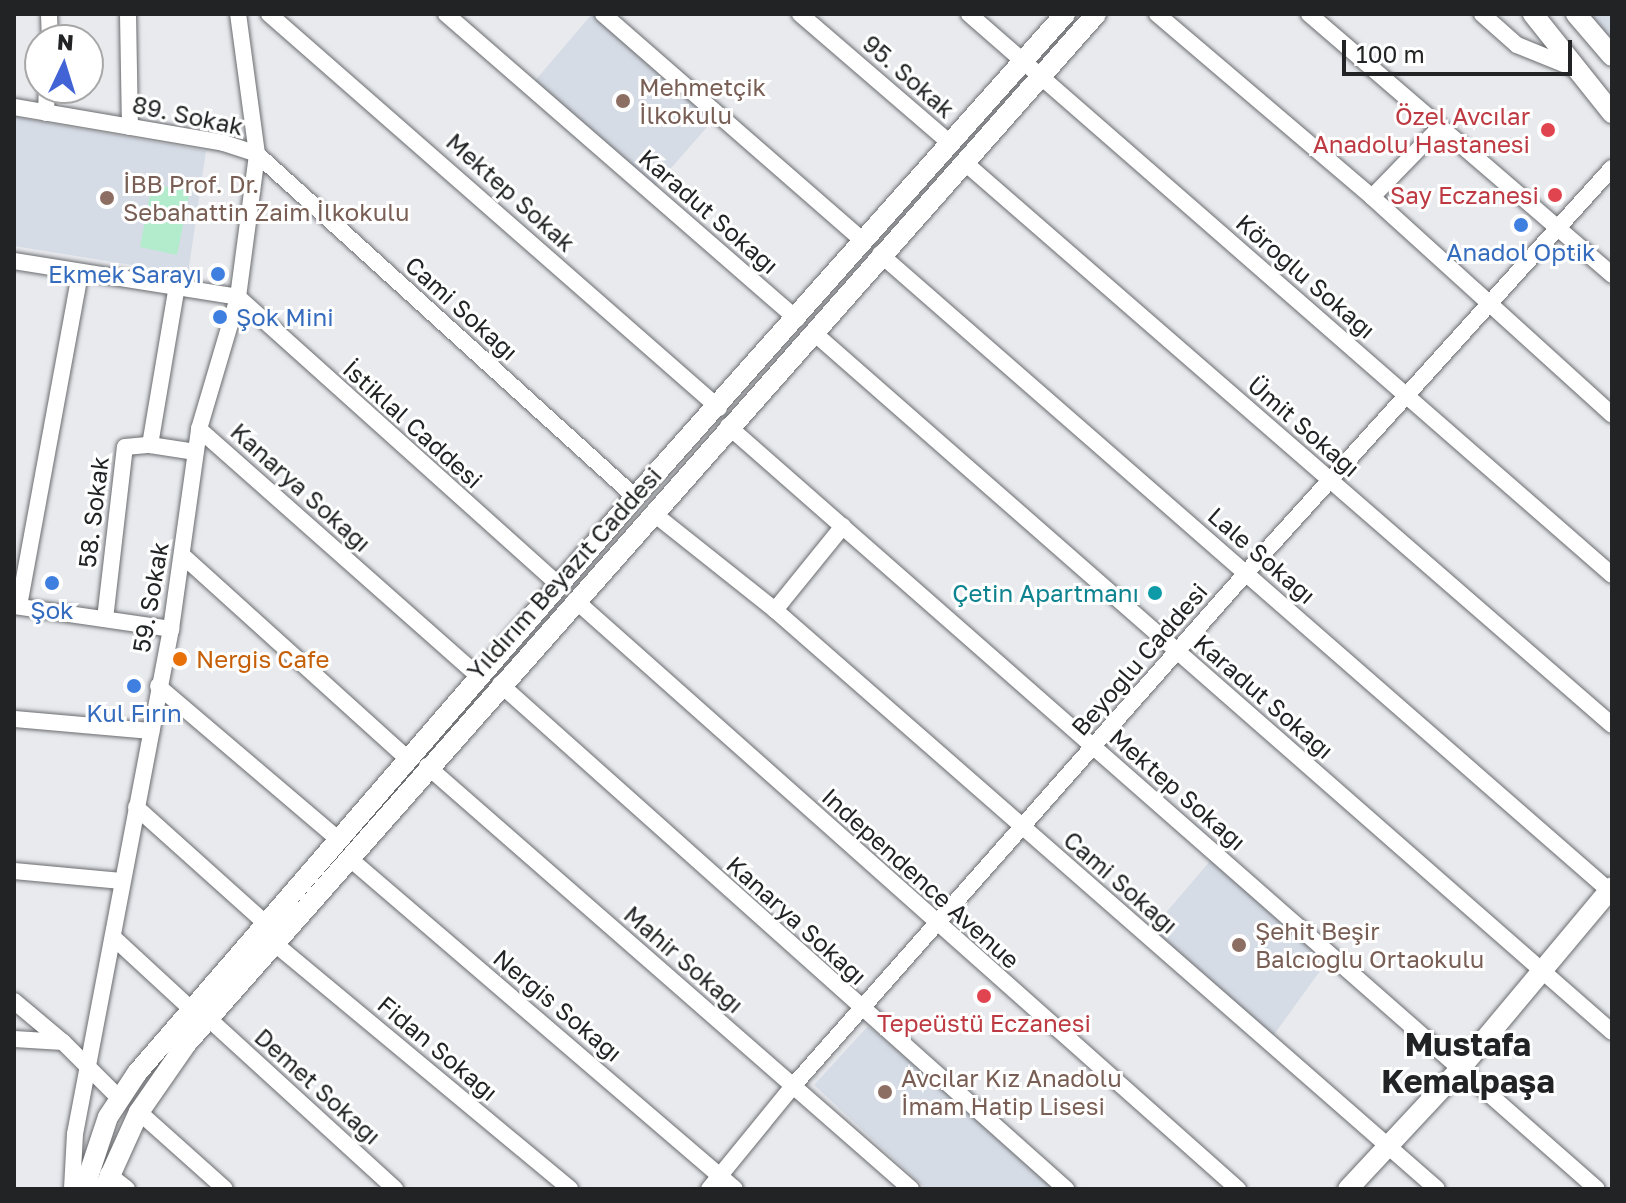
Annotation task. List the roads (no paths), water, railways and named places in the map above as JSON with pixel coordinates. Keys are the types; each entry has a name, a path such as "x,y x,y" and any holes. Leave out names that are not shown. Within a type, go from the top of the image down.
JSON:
{"main road":[{"name":"Yıldırım Beyazıt Caddesi","path":"805,326 862,240 1065,14"},
{"name":"Yıldırım Beyazıt Caddesi","path":"106,1182 139,1112 200,1014 264,922 338,839 500,684 653,513 724,417 805,326 880,254 1096,14"},
{"path":"1533,14 1612,113"},
{"path":"1576,14 1612,56"},
{"name":"Yıldırım Beyazıt Caddesi","path":"84,1189 120,1099 200,1014 274,943 349,858 479,677 635,497 724,417"},
{"path":"559,585 575,600"},
{"path":"1348,1189 1460,1069 1611,890"}],"street":[{"path":"128,14 130,127"},
{"name":"59. Sokak","path":"72,1189 75,1134 171,629 199,429 238,297 257,154 238,14"},
{"name":"Mektep Sokak","path":"269,14 724,417"},
{"name":"Karadut Sokağı","path":"446,14 1612,1032"},
{"name":"95. Sokak","path":"800,14 950,143"},
{"name":"Köroğlu Sokağı","path":"969,14 1612,575"},
{"path":"1157,14 1372,197 1489,307 1612,415"},
{"path":"1309,14 1612,275"},
{"path":"1482,14 1517,45 1577,69"},
{"path":"614,18 862,240"},
{"path":"46,104 46,113"},
{"name":"89. Sokak","path":"14,107 224,143 257,154"},
{"path":"1372,197 1440,127"},
{"name":"Cami Sokağı","path":"257,154 635,497"},
{"name":"Ümit Sokağı","path":"964,162 1612,725"},
{"name":"Beyoğlu Caddesi","path":"709,1189 793,1086 1024,829 1246,573 1612,168"},
{"name":"Lale Sokağı","path":"880,254 1611,890"},
{"path":"14,261 176,291 238,297"},
{"path":"80,274 17,606 171,629"},
{"path":"176,291 150,445 195,452"},
{"name":"İstiklal Caddesi","path":"238,297 559,585"},
{"name":"Mektep Sokağı","path":"724,417 843,526 1597,1189"},
{"name":"Kanarya Sokağı","path":"199,429 479,677"},
{"name":"58. Sokak","path":"105,619 125,447 150,445"},
{"name":"Cami Sokağı","path":"653,513 775,610 1437,1189"},
{"path":"775,610 843,526"},
{"name":"Mahir Sokağı","path":"182,555 911,1189"},
{"name":"Independence Avenue","path":"575,600 937,926 1238,1189"},
{"name":"Kanarya Sokağı","path":"500,684 862,1011 1066,1189"},
{"path":"158,686 338,839"},
{"path":"14,719 151,731"},
{"path":"136,807 264,922"},
{"name":"Nergis Sokağı","path":"349,858 735,1189"},
{"path":"14,871 122,881"},
{"name":"Demet Sokağı","path":"113,937 395,1189"},
{"name":"Fidan Sokağı","path":"274,943 570,1189"},
{"path":"14,1001 63,1042 120,1099"},
{"path":"14,1039 63,1042"},
{"path":"139,1112 225,1189"},
{"path":"106,1182 127,1189"}],"place":[{"name":"Mehmetçik İlkokulu","path":"623,101"},
{"name":"Özel Avcılar Anadolu Hastanesi","path":"1548,130"},
{"name":"Say Eczanesi","path":"1555,195"},
{"name":"İBB Prof. Dr. Sebahattin Zaim İlkokulu","path":"107,198"},
{"name":"Anadol Optik","path":"1521,225"},
{"name":"Ekmek Sarayı","path":"218,274"},
{"name":"Şok Mini","path":"220,317"},
{"name":"Şok","path":"52,583"},
{"name":"Çetin Apartmanı","path":"1155,593"},
{"name":"Nergis Cafe","path":"180,659"},
{"name":"Kul Fırın","path":"134,686"},
{"name":"Şehit Beşir Balcıoğlu Ortaokulu","path":"1239,945"},
{"name":"Tepeüstü Eczanesi","path":"984,996"},
{"name":"Avcılar Kız Anadolu İmam Hatip Lisesi","path":"885,1092"}],"district":[{"name":"Mustafa Kemalpaşa","path":"1468,1064"}]}
